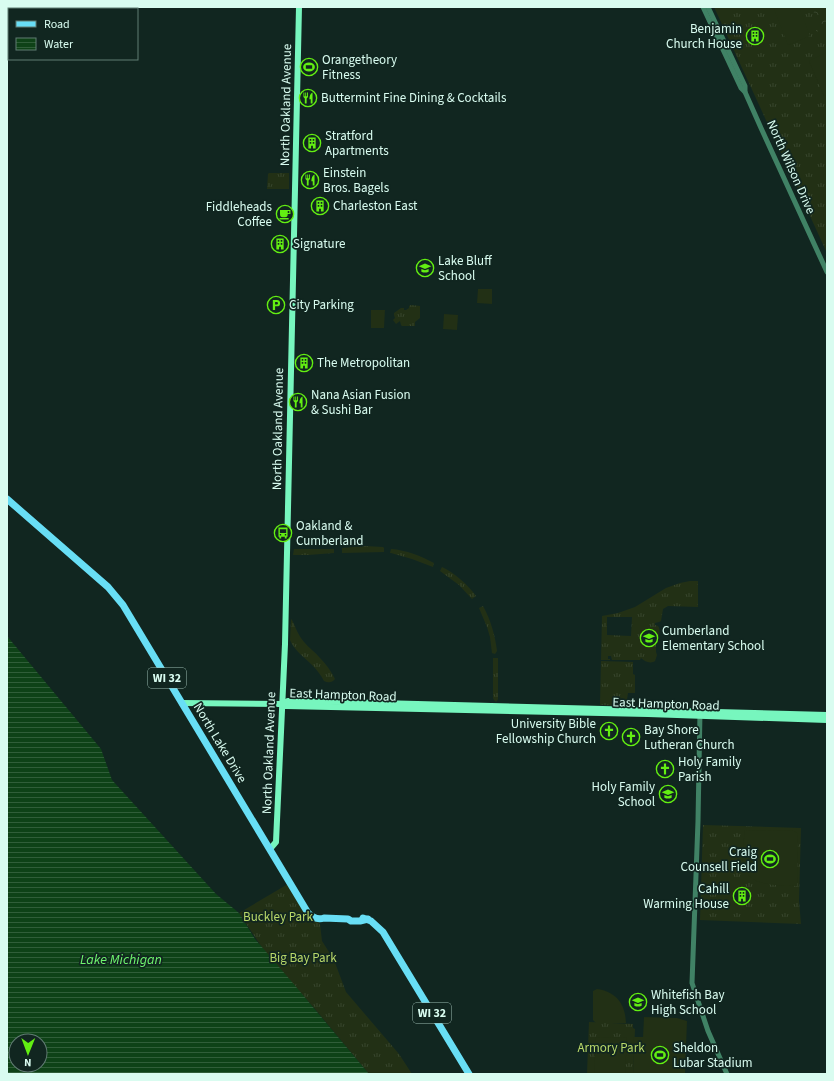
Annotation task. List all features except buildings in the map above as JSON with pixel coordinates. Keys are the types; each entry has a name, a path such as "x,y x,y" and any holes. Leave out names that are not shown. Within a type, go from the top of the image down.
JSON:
{"main road":[{"name":"North Oakland Avenue","path":"270,850 276,842 285,622 299,7"},
{"name":"North Lake Drive","path":"7,499 108,587 123,605 308,913 320,919 348,919 351,917 363,919 385,936 469,1074"},
{"name":"East Hampton Road","path":"182,703 282,704 288,701 300,701 699,714 827,720"},
{"name":"East Hampton Road","path":"699,714 827,715"}],"street":[{"name":"North Wilson Drive","path":"703,7 741,88 745,92 827,272"},
{"name":"North Wilson Drive","path":"708,7 745,86 745,92"},
{"path":"699,714 698,820 692,983 708,1031 727,1074"}],"green space":[{"path":"714,7 827,7 827,253"},
{"path":"781,7 799,7 810,36 788,45 774,9"},
{"path":"809,7 827,7 827,34 816,31 817,16"},
{"path":"827,52 827,95 824,96 809,61"},
{"path":"269,173 289,173 289,189 267,189"},
{"path":"478,289 492,289 492,304 477,303"},
{"path":"411,305 420,306 420,318 415,322 415,326 402,326 400,321 396,324 393,320 395,318 394,313 401,308 406,310"},
{"path":"371,310 385,310 384,328 371,328"},
{"path":"444,314 458,315 457,330 443,329"},
{"path":"365,546 383,547 384,552 342,553 342,548"},
{"path":"294,549 334,549 334,553 293,555"},
{"path":"391,549 408,552 424,558 434,563 433,567 390,553"},
{"path":"442,567 461,580 476,596 472,599 459,585 440,571"},
{"path":"698,581 698,607 668,606 663,609 661,621 655,623 660,631 657,640 654,640 657,655 655,661 648,662 641,658 640,660 612,660 611,656 608,656 608,659 610,660 601,660 602,616 618,613 635,607 666,588 680,583","holes":["607,617 632,617 631,636 607,635"]},
{"path":"483,606 494,634 497,651 495,654 492,653 490,637 479,608"},
{"path":"291,619 302,639 330,670 335,679 333,681 324,681 316,669 292,644 290,640"},
{"path":"493,658 498,658 498,699 496,702 493,698"},
{"path":"601,661 633,662 635,693 628,693 626,706 600,705"},
{"path":"703,825 801,828 799,901 801,924 700,920"},
{"name":"Craig Counsell Field","path":"745,830 794,831 797,833 797,886 772,885 756,881 750,876 745,870 743,861"},
{"name":"Big Bay Park","path":"288,884 320,924 322,941 334,960 346,992 399,1054 412,1074 369,1074 265,952 239,913"},
{"path":"597,989 610,993 619,1000 624,1010 626,1023 596,1023 593,1020 593,991"},
{"name":"Sheldon Lubar Stadium","path":"644,1017 677,1018 687,1021 685,1074 633,1074 634,1037 643,1037"},
{"name":"Armory Park","path":"589,1022 633,1024 633,1028 635,1029 633,1074 587,1074"},
{"path":"596,1037 627,1038 625,1074 594,1074"}],"water":[{"name":"Lake Michigan","path":"7,636 101,749 112,780 216,894 239,913 255,939 369,1074 7,1074"}],"place":[{"name":"Benjamin Church House","path":"755,36"},
{"name":"Orangetheory Fitness","path":"309,67"},
{"name":"Buttermint Fine Dining & Cocktails","path":"308,98"},
{"name":"Stratford Apartments","path":"312,143"},
{"name":"Einstein Bros. Bagels","path":"310,180"},
{"name":"Charleston East","path":"320,206"},
{"name":"Fiddleheads Coffee","path":"285,214"},
{"name":"Signature","path":"280,244"},
{"name":"Lake Bluff School","path":"425,268"},
{"name":"City Parking","path":"276,305"},
{"name":"The Metropolitan","path":"304,363"},
{"name":"Nana Asian Fusion & Sushi Bar","path":"298,402"},
{"name":"Oakland & Cumberland","path":"283,533"},
{"name":"Cumberland Elementary School","path":"649,638"},
{"name":"University Bible Fellowship Church","path":"609,731"},
{"name":"Bay Shore Lutheran Church","path":"631,737"},
{"name":"Holy Family Parish","path":"665,769"},
{"name":"Holy Family School","path":"668,794"},
{"name":"Craig Counsell Field","path":"770,859"},
{"name":"Cahill Warming House","path":"742,896"},
{"name":"Whitefish Bay High School","path":"638,1002"},
{"name":"Sheldon Lubar Stadium","path":"660,1055"}],"park label":[{"name":"Buckley Park","path":"278,917"}]}
